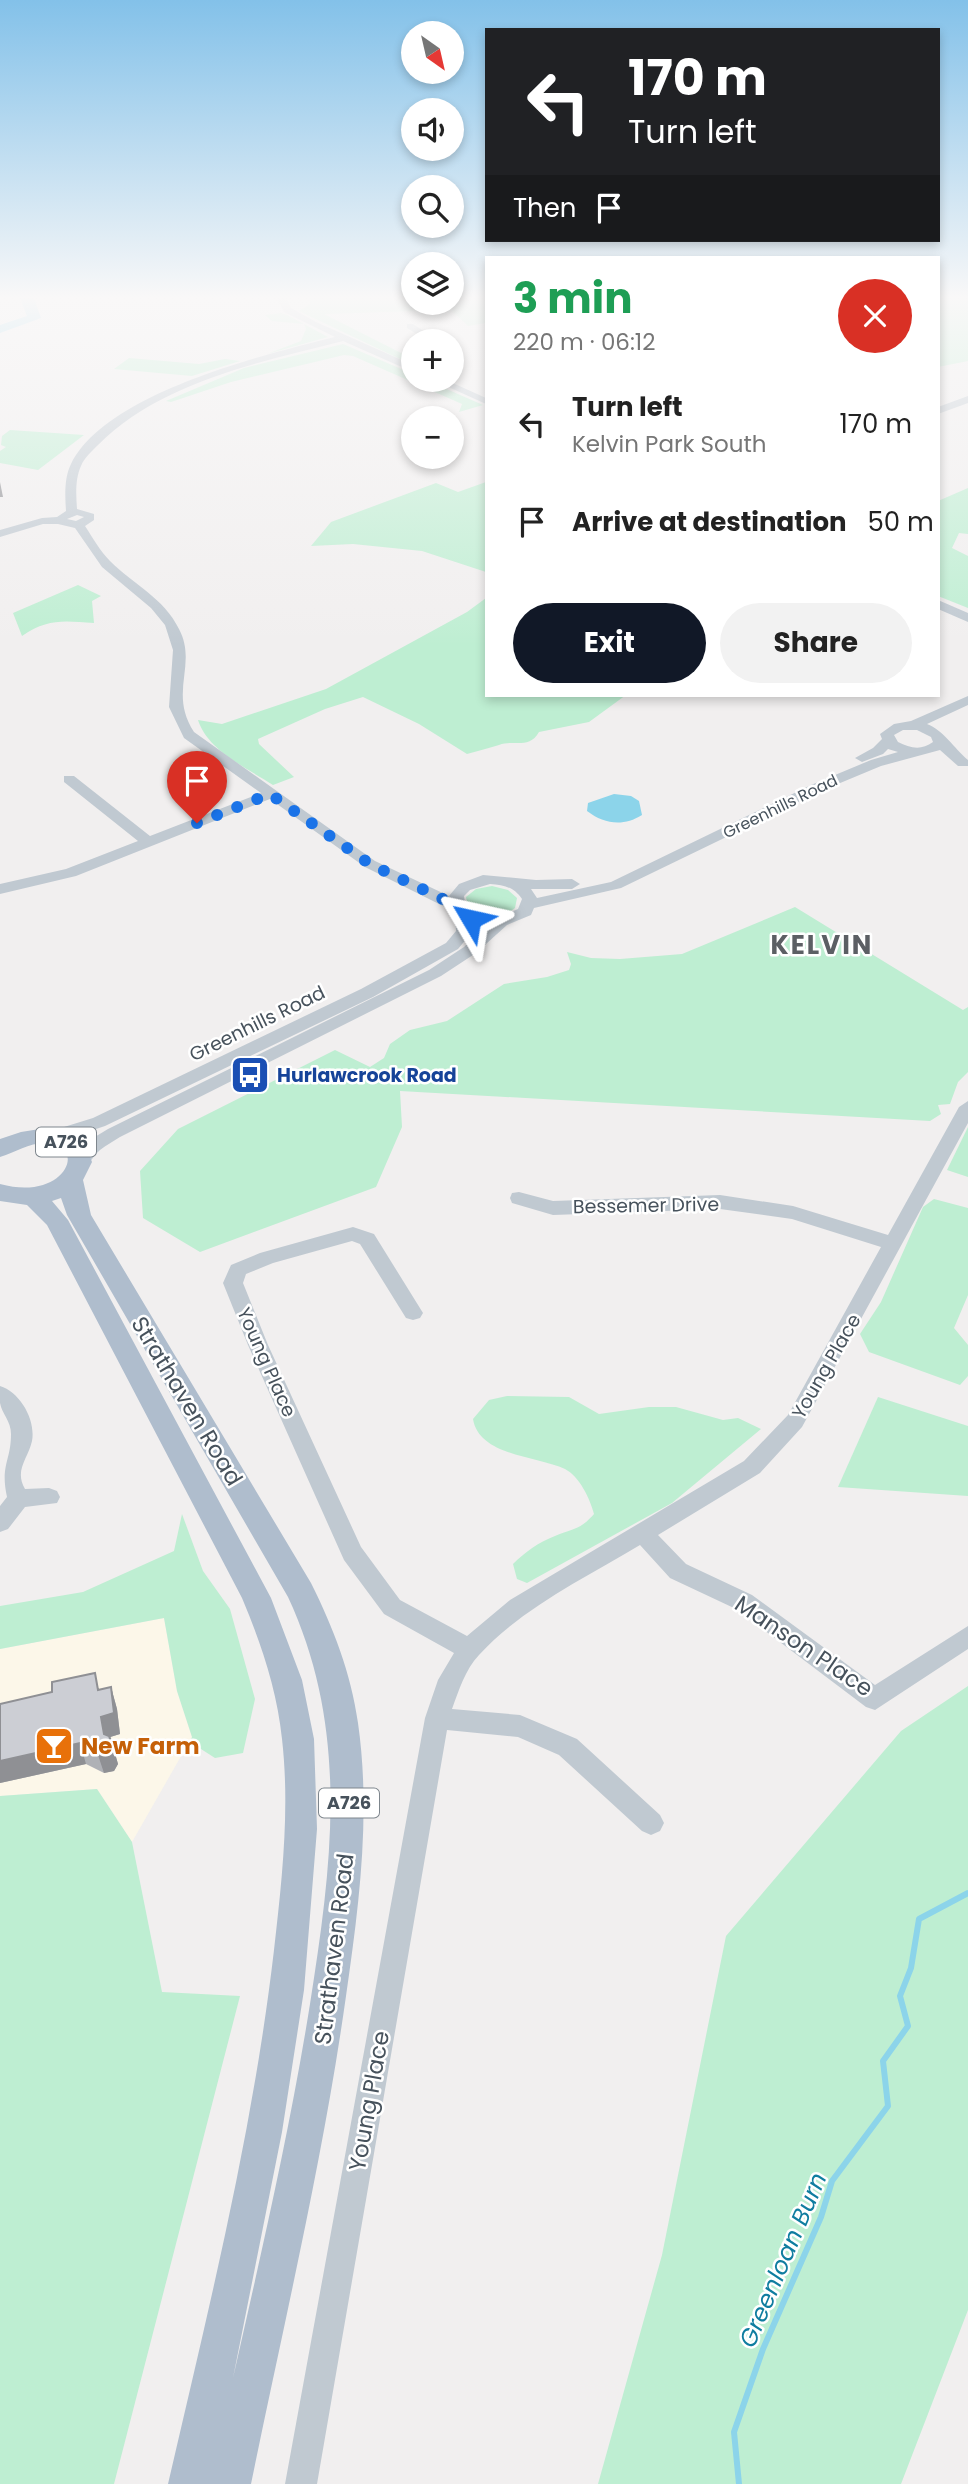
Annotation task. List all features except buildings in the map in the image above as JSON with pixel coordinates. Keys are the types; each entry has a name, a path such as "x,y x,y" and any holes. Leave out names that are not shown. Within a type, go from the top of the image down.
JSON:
{"main road":[{"name":"A726","path":"3,1144 41,1136 69,1143 77,1152 76,1171 51,1193 33,1197"},
{"name":"Strathaven Road","path":"76,1171 79,1215 150,1342 273,1543 308,1609 329,1661 346,1737 348,1824 340,1917 322,2048 300,2165 230,2484"},
{"path":"0,1193 33,1197"},
{"name":"Strathaven Road","path":"33,1197 56,1220 262,1610 288,1682 298,1744 301,1815 297,1891 286,1997 257,2167 189,2484"}],"street":[{"path":"130,414 112,424 95,439 74,467 70,495 75,518 106,563 157,607 177,638 178,663 173,696 182,725 190,736 370,864 394,878 411,883 480,922 501,922 518,917 529,905 527,894 507,881 411,883"},
{"path":"0,534 42,521 60,520 62,516 75,518"},
{"path":"940,605 968,618"},
{"path":"912,726 968,700"},
{"path":"939,739 947,723 968,713"},
{"path":"912,726 927,729 965,764"},
{"name":"Greenhills Road","path":"507,881 561,885 598,879 800,782 878,751 888,741 890,731 912,726"},
{"name":"Greenhills Road","path":"529,905 616,886 816,788 876,763 934,749 939,739"},
{"path":"888,741 898,748 965,764"},
{"path":"69,779 148,842"},
{"path":"0,889 71,873 270,794"},
{"path":"460,911 455,900 457,893 474,883"},
{"name":"Greenhills Road","path":"41,1136 66,1133 99,1122 367,993 452,946 464,932 460,911"},
{"name":"Greenhills Road","path":"76,1171 93,1146 114,1133 435,973 470,950 501,922"},
{"name":"Young Place","path":"301,2484 437,1718 450,1681 469,1649 518,1607 752,1467 795,1421 968,1107"},
{"name":"Bessemer Drive","path":"519,1198 553,1208 720,1202 793,1213 894,1244"},
{"name":"Young Place","path":"414,1312 367,1239 353,1234 267,1258 238,1270 233,1283 352,1553 392,1607 469,1649"},
{"path":"0,1394 14,1407 21,1423 21,1440 9,1474 10,1485 19,1498"},
{"path":"19,1498 49,1497"},
{"path":"0,1523 19,1498"},
{"name":"Manson Place","path":"643,1534 678,1571 744,1602 875,1699 968,1636"},
{"path":"437,1718 520,1726 569,1747 651,1823"}],"shaded area":[{"path":"164,1618 177,1691 192,1737 132,1842 97,1789 0,1796 0,1649"}],"green space":[{"path":"10,430 84,435 38,470 0,463 0,451 6,447 1,445 2,436"},
{"path":"485,482 485,572 422,551 353,544 311,546 331,522 436,483 458,492"},
{"path":"968,488 968,534 959,533 952,548 968,556 968,608 940,597 940,500"},
{"path":"78,585 101,596 92,601 94,623 48,623 22,636 13,613"},
{"path":"485,599 485,697 623,697 589,722 539,732 530,741 504,743 467,754 419,724 363,697 325,709 258,739 259,744 294,777 273,785 219,750 203,731 198,720 222,724 326,689 467,612"},
{"path":"492,886 508,890 517,898 515,908 504,914 491,916 479,914 468,907 466,897 476,889"},
{"path":"795,907 963,1010 968,1007 968,1072 958,1082 950,1104 938,1105 941,1114 930,1121 400,1091 402,1127 376,1187 200,1252 143,1218 140,1171 178,1129 335,1050 370,1067 384,1058 390,1044 410,1030 447,1021 504,984 547,977 569,970 571,964 567,952 591,958 620,959 682,954"},
{"path":"968,1127 968,1177 947,1170"},
{"path":"934,1199 968,1208 968,1295 954,1328 968,1345 968,1376 960,1385 869,1352 860,1334 881,1302 923,1207"},
{"path":"507,1396 569,1397 599,1414 649,1407 676,1407 723,1420 738,1418 761,1429 672,1503 527,1583 517,1579 513,1564 538,1544 581,1526 594,1514 584,1489 565,1469 497,1448 486,1441 478,1431 473,1419 489,1400"},
{"path":"878,1397 968,1426 968,1496 838,1487"},
{"path":"182,1514 203,1571 230,1609 255,1699 243,1753 215,1758 190,1742 192,1737 177,1691 164,1618 0,1649 0,1606 83,1592 174,1551"},
{"path":"968,1686 968,2310 901,2484 598,2484 662,2255 726,1936 901,1731"},
{"path":"97,1789 132,1842 162,1992 240,1996 114,2484 0,2484 0,1796"}],"water":[{"path":"614,794 631,796 639,801 642,815 628,821 614,822 600,819 587,811 588,803"}],"waterway":[{"name":"Greenloan Burn","path":"739,2484 734,2432 763,2349 821,2217 832,2181 888,2106 883,2061 908,2026 900,1996 911,1968 919,1919 968,1893"}],"place":[{"name":"Hurlawcrook Road","path":"250,1075"},
{"name":"New Farm","path":"54,1746"}],"district":[{"name":"KELVIN","path":"822,945"}],"route":[{"path":"197,823 270,794 370,864 394,878 411,883 443,899 471,919"}]}
